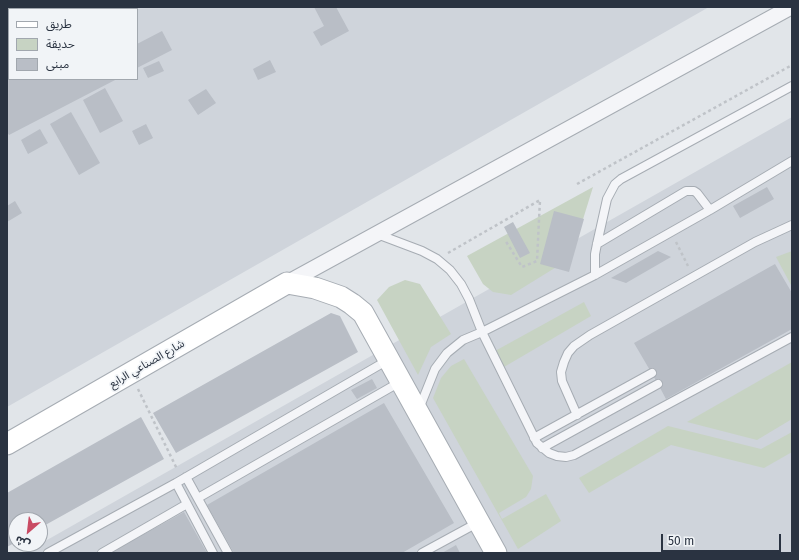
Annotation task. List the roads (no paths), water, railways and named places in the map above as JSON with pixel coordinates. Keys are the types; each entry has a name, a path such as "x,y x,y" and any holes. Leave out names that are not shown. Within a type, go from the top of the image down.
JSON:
{"main road":[{"path":"287,282 328,292 341,297 363,313 496,553"},
{"name":"شارع الصناعي الرابع","path":"7,444 287,282"}],"street":[{"path":"287,282 792,7"}],"lane":[{"path":"595,275 595,254 597,244 607,199 615,184 621,179 792,86"},
{"path":"418,412 435,369 447,353 463,340 482,332 595,275 671,233 792,161"},
{"path":"597,244 686,191 694,191 698,193 710,210"},
{"path":"577,415 562,381 562,367 568,353 574,346 590,335 762,238 792,225"},
{"path":"376,234 422,251 437,259 450,270 461,284 469,299 482,332 534,438 542,448 557,456 566,457 574,455 792,337"},
{"path":"48,553 181,479 388,359"},
{"path":"534,438 652,373"},
{"path":"198,498 401,382"},
{"path":"542,448 658,384"},
{"path":"181,479 198,498 228,553"},
{"path":"181,479 187,504 213,553"},
{"path":"102,553 187,504"},
{"path":"422,553 479,522"}]}
